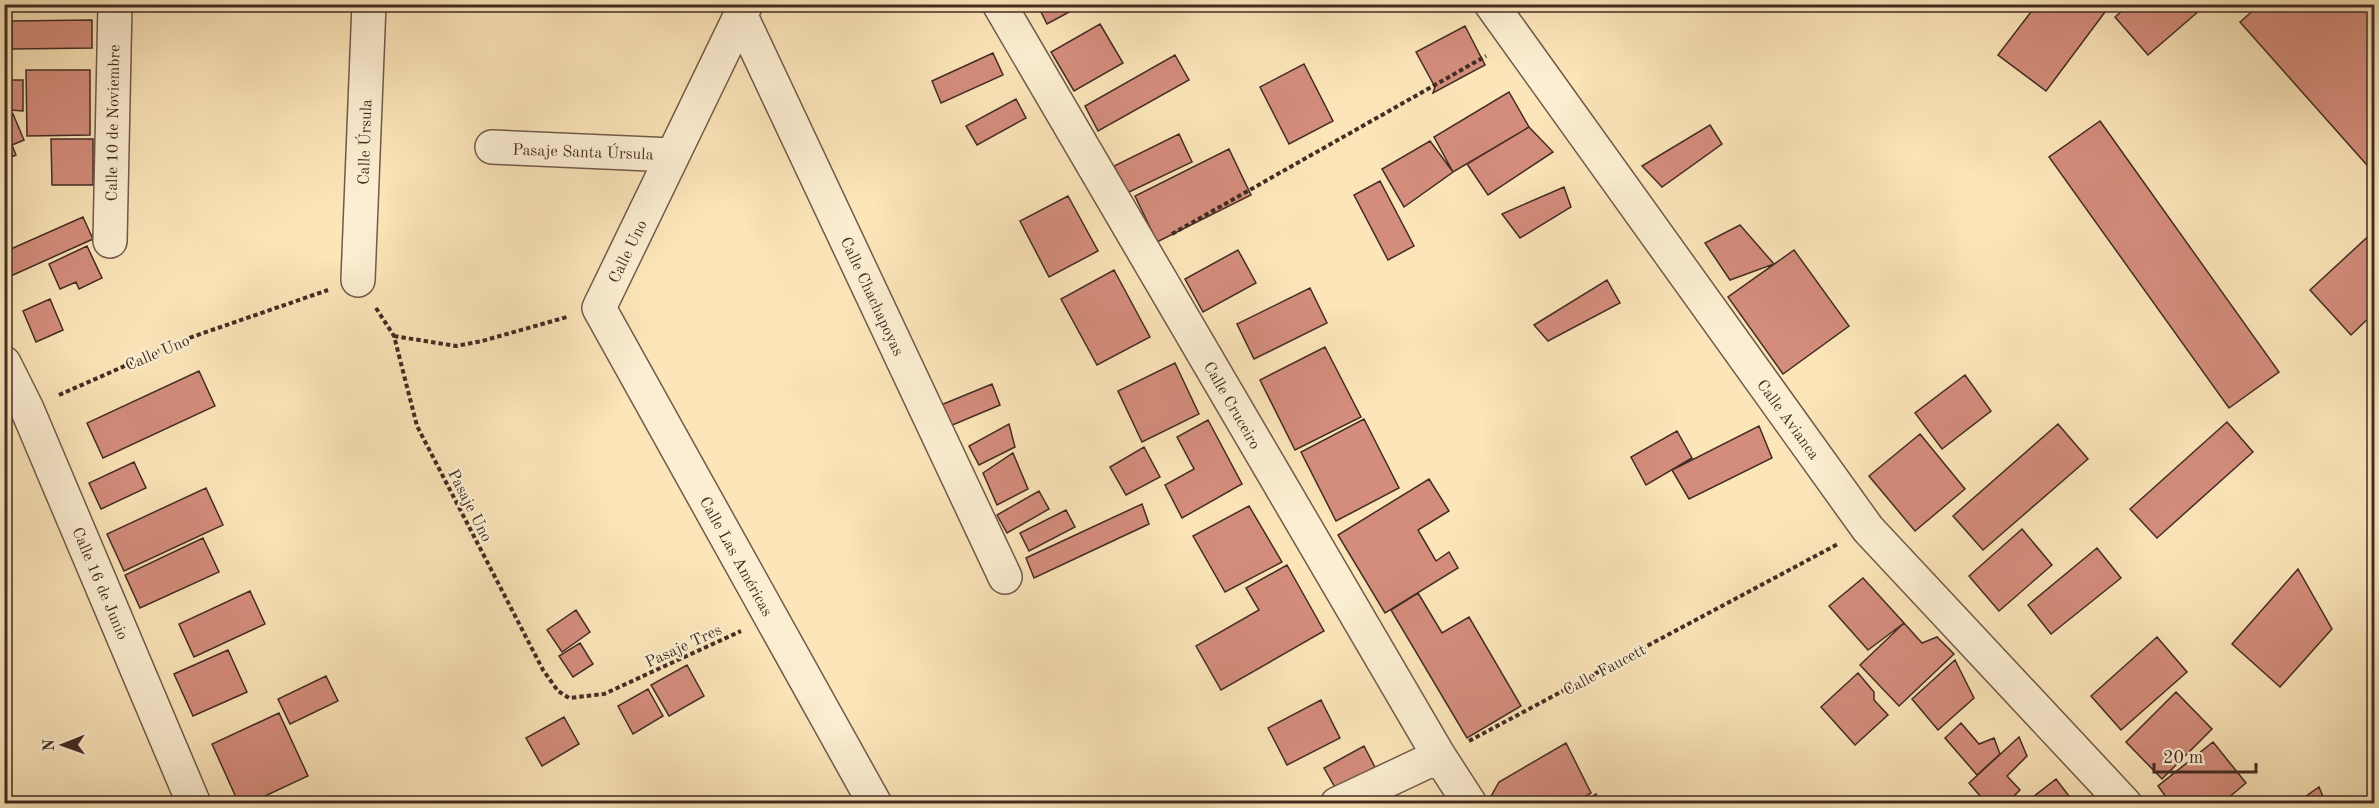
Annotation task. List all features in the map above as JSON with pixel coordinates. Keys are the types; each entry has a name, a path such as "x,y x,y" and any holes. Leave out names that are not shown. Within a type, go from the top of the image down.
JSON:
{"street":[{"name":"Calle 10 de Noviembre","path":"110,241 115,4"},
{"name":"Calle Úrsula","path":"358,280 369,4"},
{"name":"Calle Cruceiro","path":"999,4 1439,756 1470,804"},
{"name":"Calle Avianca","path":"1491,4 1868,529 2125,804"},
{"name":"Calle Uno","path":"599,308 744,10"},
{"name":"Calle Chachapoyas","path":"744,10 1005,577"},
{"name":"Pasaje Santa Úrsula","path":"492,147 674,155"},
{"name":"Calle Las Américas","path":"599,308 875,804"},
{"name":"Calle 16 de Junio","path":"4,363 27,409 194,804"},
{"path":"1337,804 1439,756"}],"path":[{"path":"1143,251 1516,39"},
{"name":"Pasaje Uno","path":"358,280 394,336 417,426 543,670 558,691 569,698 604,694"},
{"name":"Calle Uno","path":"27,409 186,339 358,280"},
{"path":"394,336 456,346 482,341 599,308"},
{"name":"Calle Faucett","path":"1439,756 1868,529"},
{"name":"Pasaje Tres","path":"604,694 772,617"}],"building":[{"path":"1037,4 1084,4 1047,24"},
{"path":"2037,4 2111,4 2046,91 1998,55"},
{"path":"2130,4 2207,4 2148,55 2115,17"},
{"path":"2253,4 2374,4 2374,173 2240,22 2256,8"},
{"path":"92,20 92,48 12,49 12,21"},
{"path":"1100,24 1123,63 1074,91 1051,52"},
{"path":"1465,26 1485,65 1433,93 1435,87 1416,52"},
{"path":"993,53 1003,75 941,103 932,81"},
{"path":"1175,55 1189,80 1098,131 1085,106"},
{"path":"1304,64 1333,121 1289,144 1260,87"},
{"path":"26,70 90,70 90,135 27,136"},
{"path":"11,80 23,80 23,111 11,110 11,101 6,101 5,90 11,90"},
{"path":"1509,92 1529,127 1453,172 1434,137"},
{"path":"1016,99 1026,118 977,145 966,126"},
{"path":"13,114 24,140 12,145 16,155 4,160 4,118"},
{"path":"2100,121 2279,372 2229,408 2049,157"},
{"path":"1710,125 1722,144 1662,187 1642,166"},
{"path":"1529,127 1553,152 1488,195 1467,164"},
{"path":"1179,134 1192,162 1127,193 1114,166"},
{"path":"51,139 93,139 93,185 52,185"},
{"path":"1430,141 1453,172 1404,207 1382,169"},
{"path":"1229,149 1251,195 1157,242 1135,196"},
{"path":"1380,181 1414,246 1388,260 1354,195"},
{"path":"1564,187 1571,207 1520,238 1502,214"},
{"path":"1068,196 1098,251 1049,277 1020,221"},
{"path":"83,217 93,239 4,279 4,252"},
{"path":"1740,225 1774,264 1730,280 1705,243"},
{"path":"2374,231 2374,313 2351,335 2310,290"},
{"path":"87,246 102,278 79,289 76,282 60,289 49,264"},
{"path":"1238,250 1256,283 1203,312 1185,279"},
{"path":"1794,250 1849,326 1783,374 1728,297"},
{"path":"1114,270 1150,337 1097,365 1061,299"},
{"path":"1607,280 1620,303 1548,341 1534,325"},
{"path":"1310,288 1327,323 1254,359 1237,324"},
{"path":"50,299 63,330 36,342 23,311"},
{"path":"1325,347 1361,417 1295,450 1260,380"},
{"path":"1175,363 1199,414 1142,442 1118,391"},
{"path":"199,371 215,406 103,458 87,423"},
{"path":"1965,375 1991,411 1942,449 1915,413"},
{"path":"992,384 1000,405 950,426 941,405"},
{"path":"1364,419 1399,488 1336,521 1301,452"},
{"path":"1208,420 1242,484 1182,518 1165,485 1194,469 1177,437"},
{"path":"2227,422 2253,452 2157,538 2130,509"},
{"path":"1009,424 1015,447 979,465 969,446"},
{"path":"2058,424 2088,459 1983,550 1953,516"},
{"path":"1759,426 1772,458 1689,499 1672,470"},
{"path":"1677,431 1692,458 1646,485 1631,457"},
{"path":"1920,434 1965,489 1915,531 1869,476"},
{"path":"1144,447 1160,477 1126,495 1110,467"},
{"path":"1013,453 1028,489 997,505 983,473"},
{"path":"134,462 146,488 101,509 89,483"},
{"path":"1429,479 1449,511 1418,530 1436,561 1449,552 1458,568 1385,613 1338,535"},
{"path":"206,488 223,525 124,571 107,534"},
{"path":"1039,491 1049,509 1007,533 997,515"},
{"path":"1142,504 1149,524 1034,578 1026,558"},
{"path":"1249,506 1282,562 1225,592 1193,536"},
{"path":"1066,510 1075,527 1029,551 1020,533"},
{"path":"2022,529 2052,565 1999,611 1969,576"},
{"path":"203,538 219,572 140,608 125,575"},
{"path":"2097,548 2121,578 2051,634 2028,605"},
{"path":"1287,565 1324,631 1221,690 1196,646 1259,610 1246,588"},
{"path":"2298,569 2332,629 2280,687 2232,644"},
{"path":"1863,578 1904,623 1868,650 1829,606"},
{"path":"250,591 265,624 194,657 179,624"},
{"path":"1418,593 1442,633 1469,617 1521,706 1467,738 1391,610"},
{"path":"576,610 590,632 562,652 547,630"},
{"path":"1904,623 1922,643 1937,637 1954,654 1899,706 1860,665"},
{"path":"2157,637 2187,672 2121,730 2091,696"},
{"path":"580,643 593,664 573,677 559,656"},
{"path":"228,650 247,692 193,716 174,674"},
{"path":"1955,660 1974,698 1938,730 1912,699"},
{"path":"687,665 704,696 669,716 651,685"},
{"path":"1858,673 1874,692 1874,700 1888,715 1855,745 1821,707"},
{"path":"326,676 338,701 290,724 278,699"},
{"path":"648,689 663,716 633,734 618,706"},
{"path":"2176,692 2212,729 2162,779 2126,742"},
{"path":"1321,700 1340,738 1287,765 1268,728"},
{"path":"279,713 308,776 248,804 239,804 212,744"},
{"path":"564,717 579,744 542,766 526,738"},
{"path":"1961,723 1979,744 1994,738 2000,754 1977,775 1945,738"},
{"path":"2019,737 2027,756 2007,776 2020,790 2006,804 1987,804 1969,783"},
{"path":"2213,742 2246,783 2221,804 2171,804 2158,786"},
{"path":"1566,743 1591,793 1573,804 1493,804 1490,798 1499,782"},
{"path":"1364,746 1379,775 1340,796 1324,768"},
{"path":"2056,779 2075,804 2024,804"},
{"path":"2319,787 2326,804 2295,804"},
{"path":"1596,794 1599,804 1581,804"}]}
